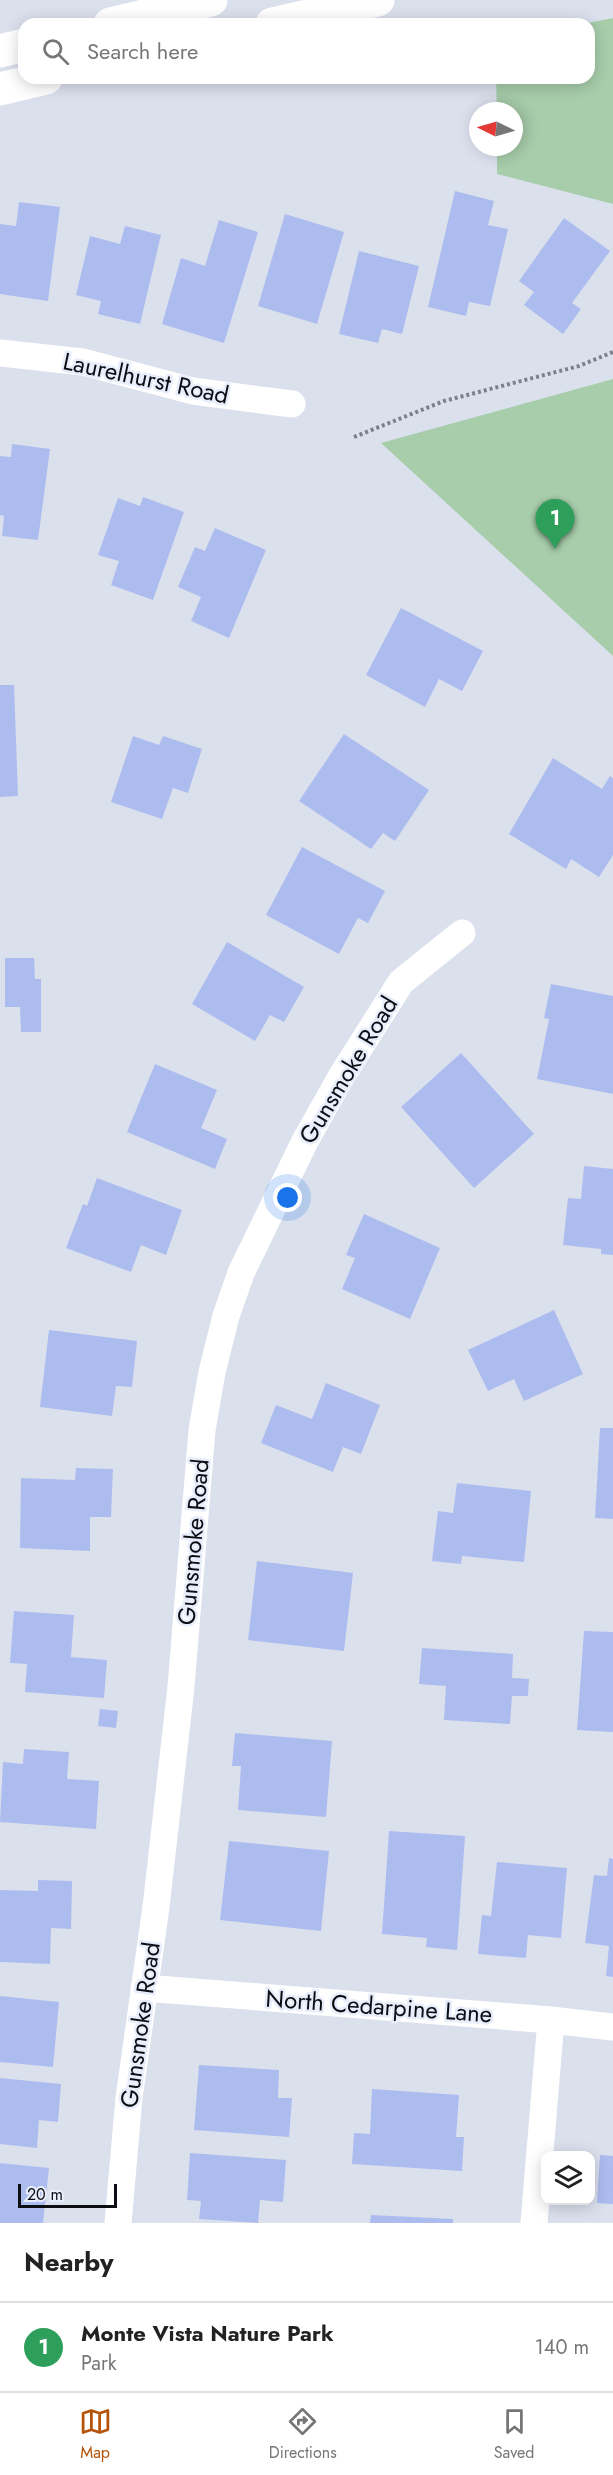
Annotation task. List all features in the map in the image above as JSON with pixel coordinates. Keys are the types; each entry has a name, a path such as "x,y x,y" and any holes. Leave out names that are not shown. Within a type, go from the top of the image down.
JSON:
{"main road":[{"path":"135,18 211,0"},
{"path":"298,18 378,0"},
{"path":"0,51 18,46"},
{"path":"0,89 21,84"}],"street":[{"name":"Laurelhurst Road","path":"0,353 83,362 193,391 292,404"},
{"name":"Gunsmoke Road","path":"118,2223 129,2098 181,1687 202,1430 212,1372 226,1316 241,1273 300,1151 341,1077 401,982 462,933"},
{"name":"North Cedarpine Lane","path":"144,1988 551,2020 613,2027"},
{"path":"534,2223 551,2020"}],"path":[{"path":"354,437 444,401 579,366 613,352"}],"green space":[{"path":"613,18 613,204 497,174 497,156 523,156 523,102 497,102 496,84 595,84 595,21"},
{"path":"613,379 613,656 381,443"}],"building":[{"path":"455,191 494,201 488,225 508,229 490,306 469,302 466,316 428,307"},
{"path":"19,202 60,207 48,301 0,294 0,224 16,226"},
{"path":"285,214 344,232 317,324 258,306"},
{"path":"564,218 610,251 572,303 581,309 563,334 524,305 534,292 519,281"},
{"path":"219,220 258,232 224,343 162,324 181,258 205,266"},
{"path":"125,226 161,235 140,324 98,314 101,301 76,295 90,236 120,244"},
{"path":"359,251 419,266 402,334 382,329 378,343 339,334"},
{"path":"12,444 50,449 38,540 2,536 4,516 0,515 0,456 11,457"},
{"path":"143,497 184,512 153,600 111,585 119,561 98,555 118,498 140,506"},
{"path":"215,528 266,550 229,638 191,621 201,597 178,587 195,547 205,551"},
{"path":"401,608 483,651 462,691 439,679 425,707 366,675"},
{"path":"0,685 14,685 18,796 0,797"},
{"path":"344,734 429,790 395,841 383,833 371,849 299,801"},
{"path":"133,736 159,745 163,736 202,749 188,793 173,788 162,819 111,802"},
{"path":"553,758 602,789 610,776 613,778 613,855 599,877 571,859 566,869 509,834"},
{"path":"302,847 385,891 368,923 358,918 339,954 266,915"},
{"path":"227,942 304,987 284,1022 270,1015 255,1041 192,1004"},
{"path":"5,958 34,958 35,979 41,979 41,1032 21,1032 20,1007 5,1007"},
{"path":"551,984 613,996 613,1094 537,1079 549,1019 544,1018"},
{"path":"461,1053 534,1134 474,1188 401,1107"},
{"path":"155,1064 217,1090 201,1128 227,1139 215,1169 127,1132"},
{"path":"584,1166 613,1169 613,1255 601,1254 601,1249 563,1245 568,1198 581,1199"},
{"path":"97,1178 182,1210 166,1255 141,1245 131,1272 66,1248 83,1204 87,1206"},
{"path":"364,1214 440,1248 410,1319 342,1289 355,1258 346,1255"},
{"path":"554,1310 583,1374 524,1401 514,1379 488,1391 468,1350"},
{"path":"49,1330 137,1341 132,1387 116,1386 112,1416 40,1407"},
{"path":"326,1383 380,1405 361,1454 343,1447 333,1472 261,1443 276,1405 312,1419"},
{"path":"600,1428 613,1428 613,1519 595,1518"},
{"path":"76,1468 113,1469 111,1517 90,1517 90,1551 20,1548 21,1478 75,1480"},
{"path":"457,1483 531,1491 524,1562 462,1556 461,1564 432,1561 438,1511 453,1513"},
{"path":"257,1561 353,1573 344,1651 248,1640"},
{"path":"14,1611 74,1615 71,1657 107,1660 104,1698 25,1692 27,1664 10,1663"},
{"path":"584,1631 613,1632 613,1732 577,1730"},
{"path":"422,1648 513,1654 512,1678 529,1679 528,1696 512,1696 510,1724 444,1720 446,1686 419,1684"},
{"path":"100,1709 118,1711 116,1728 98,1726"},
{"path":"235,1733 332,1741 326,1817 238,1810 241,1766 232,1766"},
{"path":"24,1749 69,1752 67,1779 99,1781 96,1829 0,1822 3,1762 23,1764"},
{"path":"389,1831 465,1836 457,1950 426,1947 427,1938 382,1934"},
{"path":"229,1841 329,1851 321,1931 220,1920"},
{"path":"609,1858 613,1859 613,1977 606,1976 609,1946 585,1943 594,1875 607,1876"},
{"path":"497,1862 567,1868 561,1938 528,1935 526,1958 478,1954 482,1915 491,1916"},
{"path":"38,1880 72,1881 71,1929 51,1928 50,1964 0,1962 0,1890 38,1891"},
{"path":"0,1996 59,2002 53,2067 0,2062"},
{"path":"199,2065 279,2070 278,2098 292,2098 289,2137 194,2130"},
{"path":"0,2078 61,2084 58,2122 39,2120 37,2148 0,2144"},
{"path":"372,2089 459,2095 456,2137 464,2137 462,2171 352,2164 354,2133 370,2134"},
{"path":"190,2153 286,2160 283,2202 260,2200 258,2223 199,2219 201,2201 187,2200"},
{"path":"600,2155 613,2156 613,2204 597,2203"},
{"path":"0,2163 49,2168 43,2223 0,2223"},
{"path":"371,2215 453,2219 453,2223 370,2223"}],"place":[{"name":"Monte Vista Nature Park","path":"555,549"}]}
